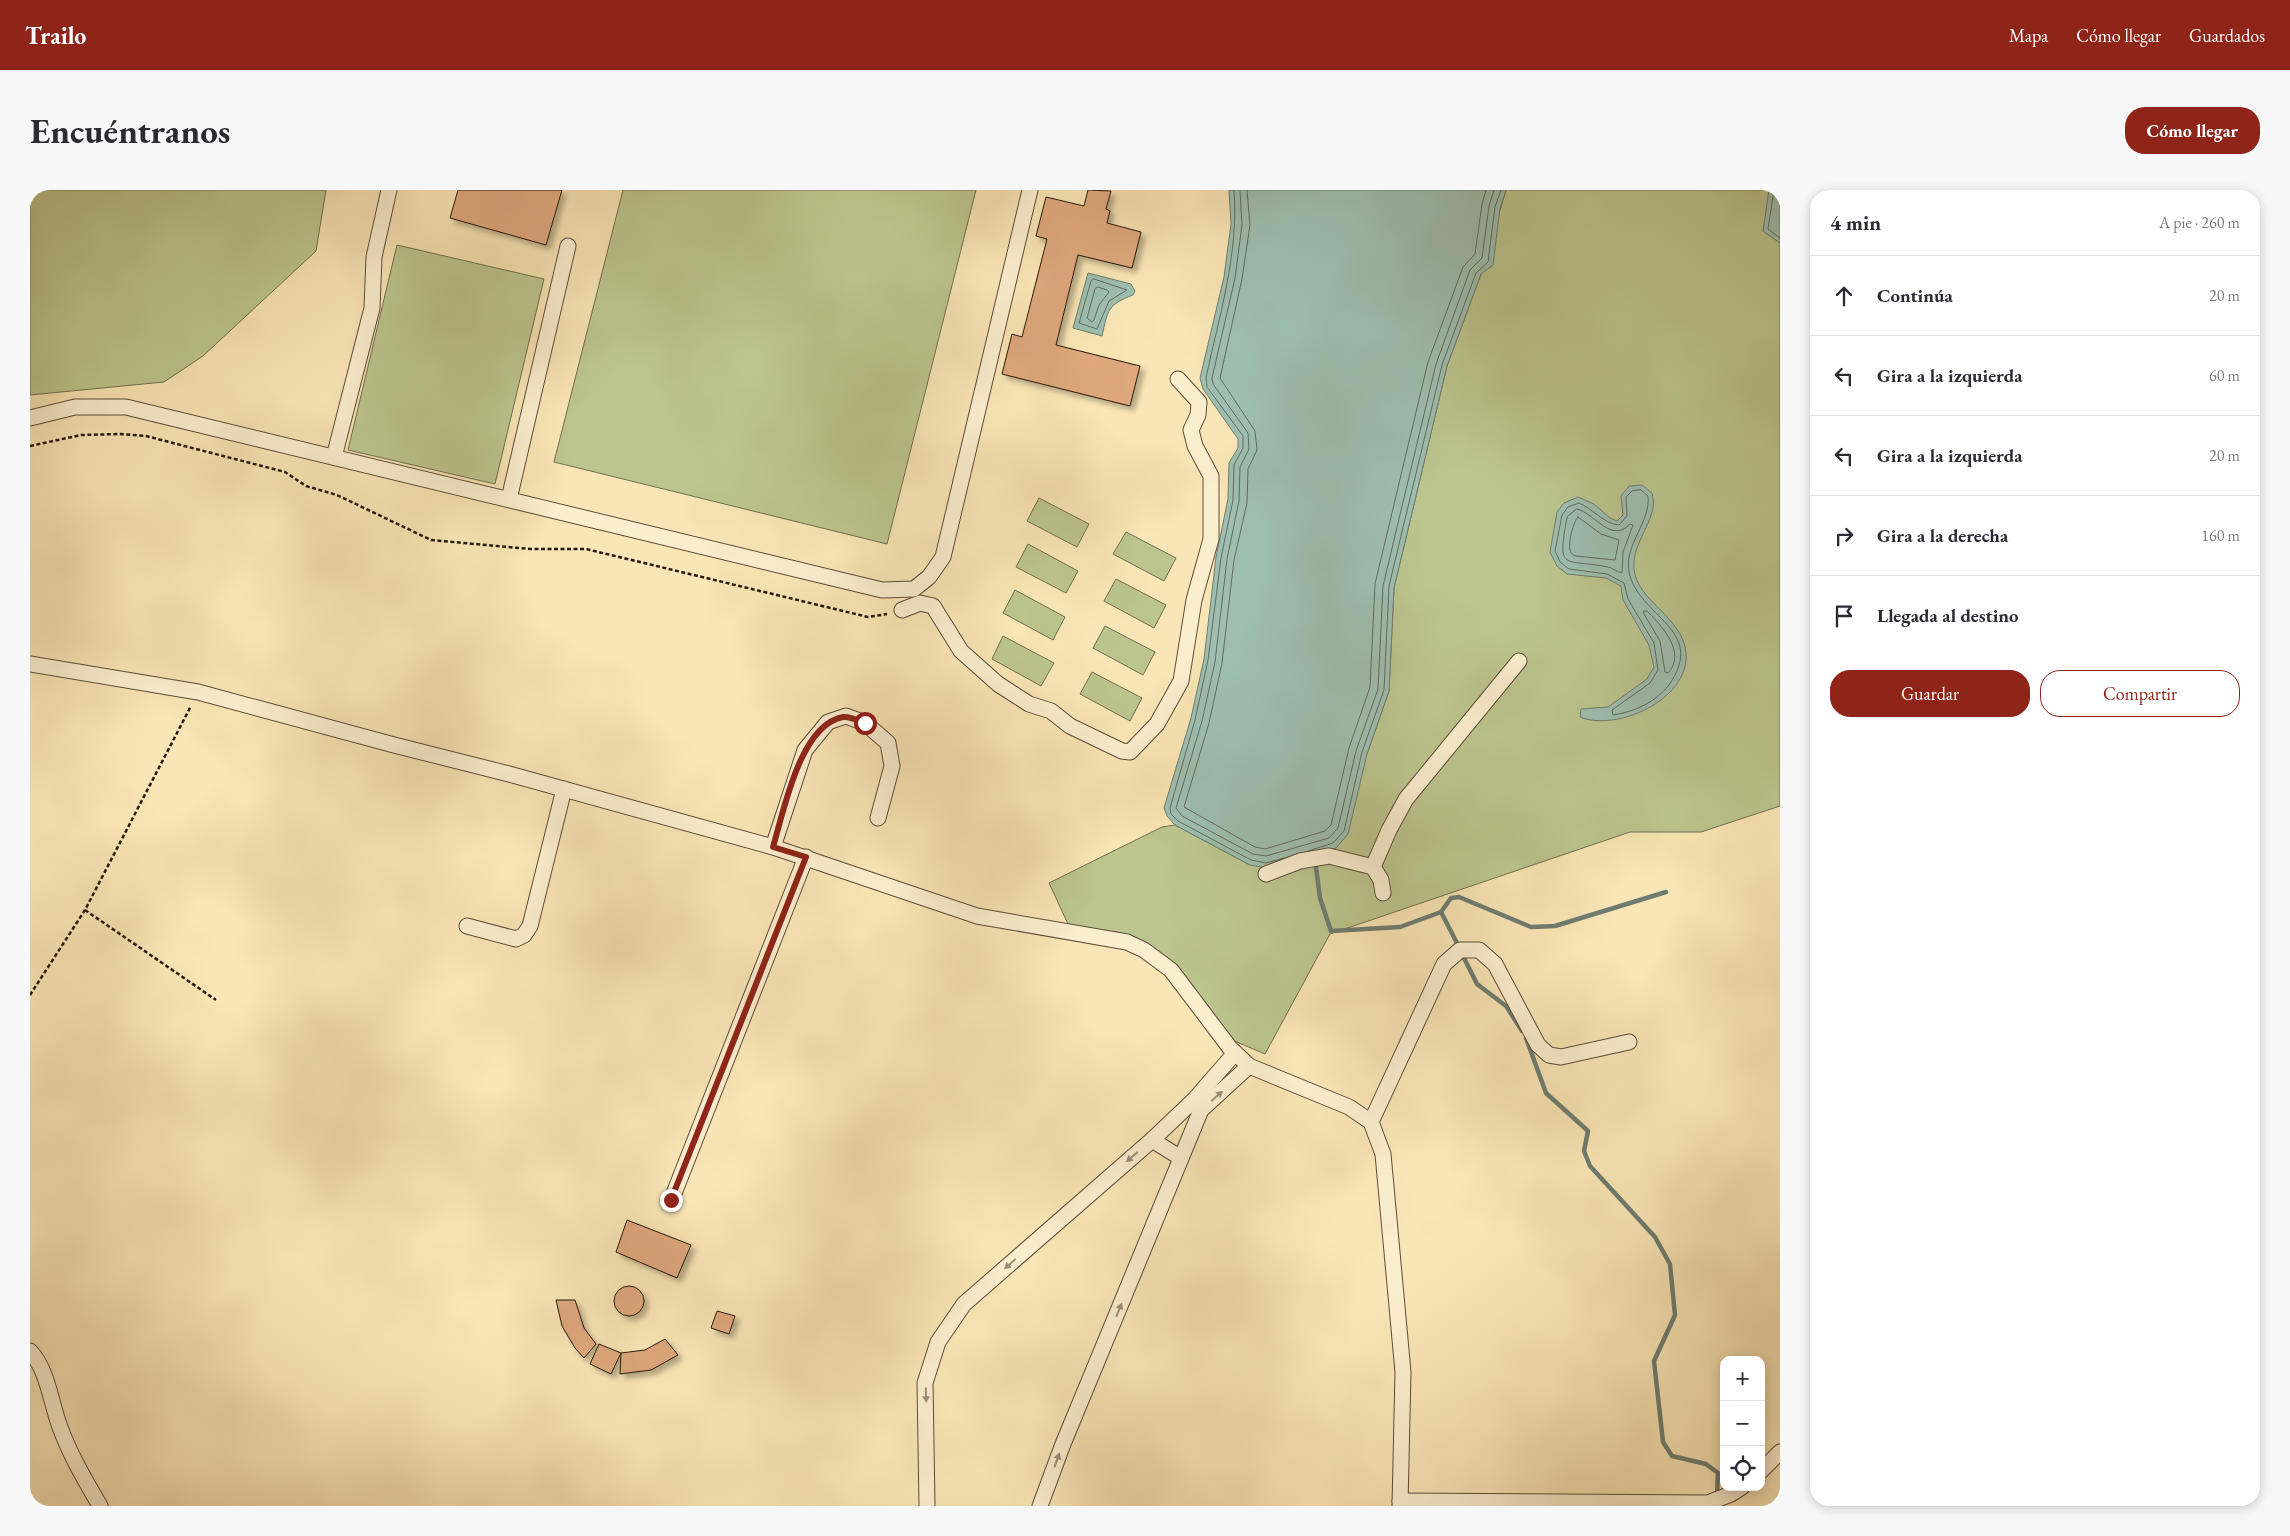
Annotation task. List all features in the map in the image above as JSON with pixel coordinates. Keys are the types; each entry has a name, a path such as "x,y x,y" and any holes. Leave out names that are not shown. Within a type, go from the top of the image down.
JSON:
{"street":[{"path":"334,457 372,308 374,257 390,190"},
{"path":"30,418 75,407 126,407 882,590 914,589 929,577 943,557 1030,190"},
{"path":"509,499 568,246"},
{"path":"902,610 920,603 933,606 961,651 998,684 1029,704 1051,711 1070,726 1122,751 1130,752 1157,724 1181,681 1194,600 1212,539 1211,476 1195,446 1191,430 1198,415 1199,402 1178,379"},
{"path":"1374,867 1389,830 1406,799 1519,662"},
{"path":"30,664 198,692 564,789 773,847 977,916 1127,942 1144,950 1171,970 1235,1054 1249,1066 1349,1108 1371,1122 1383,1154 1404,1372 1400,1504 1714,1501 1734,1491"},
{"path":"773,847 804,750 828,722 846,716 865,723 888,743 892,766 878,818"},
{"path":"467,926 516,939 524,935 530,926 564,789"},
{"path":"1266,874 1300,860 1329,856 1374,867 1381,880 1383,893"},
{"path":"671,1200 806,857"},
{"path":"1371,1122 1444,964 1460,950 1479,950 1494,964 1538,1045 1548,1055 1562,1057 1629,1042"},
{"path":"1040,1506 1063,1444 1181,1158 1197,1105 1235,1054"},
{"path":"927,1506 925,1383 938,1342 964,1304 1152,1140 1249,1066"},
{"path":"1152,1140 1181,1158"},
{"path":"30,1352 40,1366 60,1427 74,1460 100,1506"},
{"path":"1765,1467 1780,1452"}],"path":[{"path":"30,446 81,435 120,434 146,436 285,472 306,486 337,495 431,540 530,550 586,549 868,617 902,610"},
{"path":"30,995 85,910 198,692"},
{"path":"85,910 216,1000"}],"green space":[{"path":"30,190 326,190 316,251 203,356 164,382 30,395"},
{"path":"623,190 976,190 887,544 554,462"},
{"path":"1506,190 1780,190 1780,806 1701,832 1630,832 1330,934 1265,1054 1225,1037 1168,966 1116,934 1068,924 1049,883 1162,827 1175,825 1250,865 1367,754 1389,691 1394,588 1447,366 1481,274"},
{"path":"397,245 544,279 495,484 348,450"},
{"path":"1039,498 1089,524 1077,547 1027,521"},
{"path":"1126,532 1176,558 1164,581 1113,554"},
{"path":"1028,544 1078,571 1066,593 1016,567"},
{"path":"1116,579 1166,605 1154,628 1104,601"},
{"path":"1015,590 1065,617 1053,640 1003,613"},
{"path":"1105,626 1155,652 1143,675 1093,648"},
{"path":"1003,636 1054,663 1041,686 992,659"},
{"path":"1092,672 1142,698 1130,721 1080,694"}],"water":[{"path":"1229,190 1506,190 1500,208 1493,265 1481,274 1447,366 1394,588 1389,691 1367,754 1348,834 1336,848 1266,868 1250,865 1175,825 1167,816 1164,808 1191,718 1204,659 1216,557 1228,499 1229,463 1238,448 1238,439 1203,389 1200,378 1224,277 1231,224"},
{"path":"1769,190 1780,190 1780,243 1763,231"},
{"path":"1088,273 1131,284 1135,291 1133,295 1118,302 1110,310 1102,336 1073,328"},
{"path":"1642,485 1652,493 1653,506 1651,516 1638,545 1634,569 1637,581 1643,591 1677,630 1683,641 1686,654 1684,671 1676,685 1663,698 1648,708 1630,716 1612,720 1595,720 1580,717 1581,709 1608,707 1647,679 1654,667 1649,645 1623,600 1621,586 1606,578 1567,574 1557,566 1550,552 1557,512 1564,503 1578,497 1594,504 1610,518 1617,521 1623,515 1621,496 1629,486"}],"building":[{"path":"458,190 562,190 546,245 450,218"},
{"path":"1088,190 1111,191 1106,209 1110,211 1107,223 1141,232 1132,268 1078,255 1056,345 1140,366 1130,406 1002,374 1012,334 1022,337 1047,239 1036,236 1046,197 1084,206"},
{"path":"627,1220 691,1245 677,1278 616,1252"},
{"path":"629,1286 640,1290 644,1301 640,1312 629,1316 618,1312 614,1301 618,1290"},
{"path":"556,1300 575,1300 584,1328 596,1344 584,1358 575,1348 562,1326"},
{"path":"717,1311 735,1316 729,1334 711,1328"},
{"path":"665,1339 678,1355 651,1370 620,1374 621,1353 645,1350"},
{"path":"599,1344 621,1353 611,1374 590,1364"}],"waterway":[{"path":"1315,860 1320,898 1331,931 1400,927 1441,912 1459,947"},
{"path":"1441,912 1451,898 1459,897 1531,927 1555,926 1666,892"},
{"path":"1462,954 1477,984 1506,1006 1522,1031"},
{"path":"1526,1038 1546,1093 1588,1131 1584,1151 1590,1166 1655,1237 1670,1264 1675,1315 1654,1361 1663,1442 1672,1456 1706,1464 1718,1473 1717,1496"}],"route":[{"path":"671,1200 806,857 773,847 804,750 828,722 846,716 865,723"}]}
